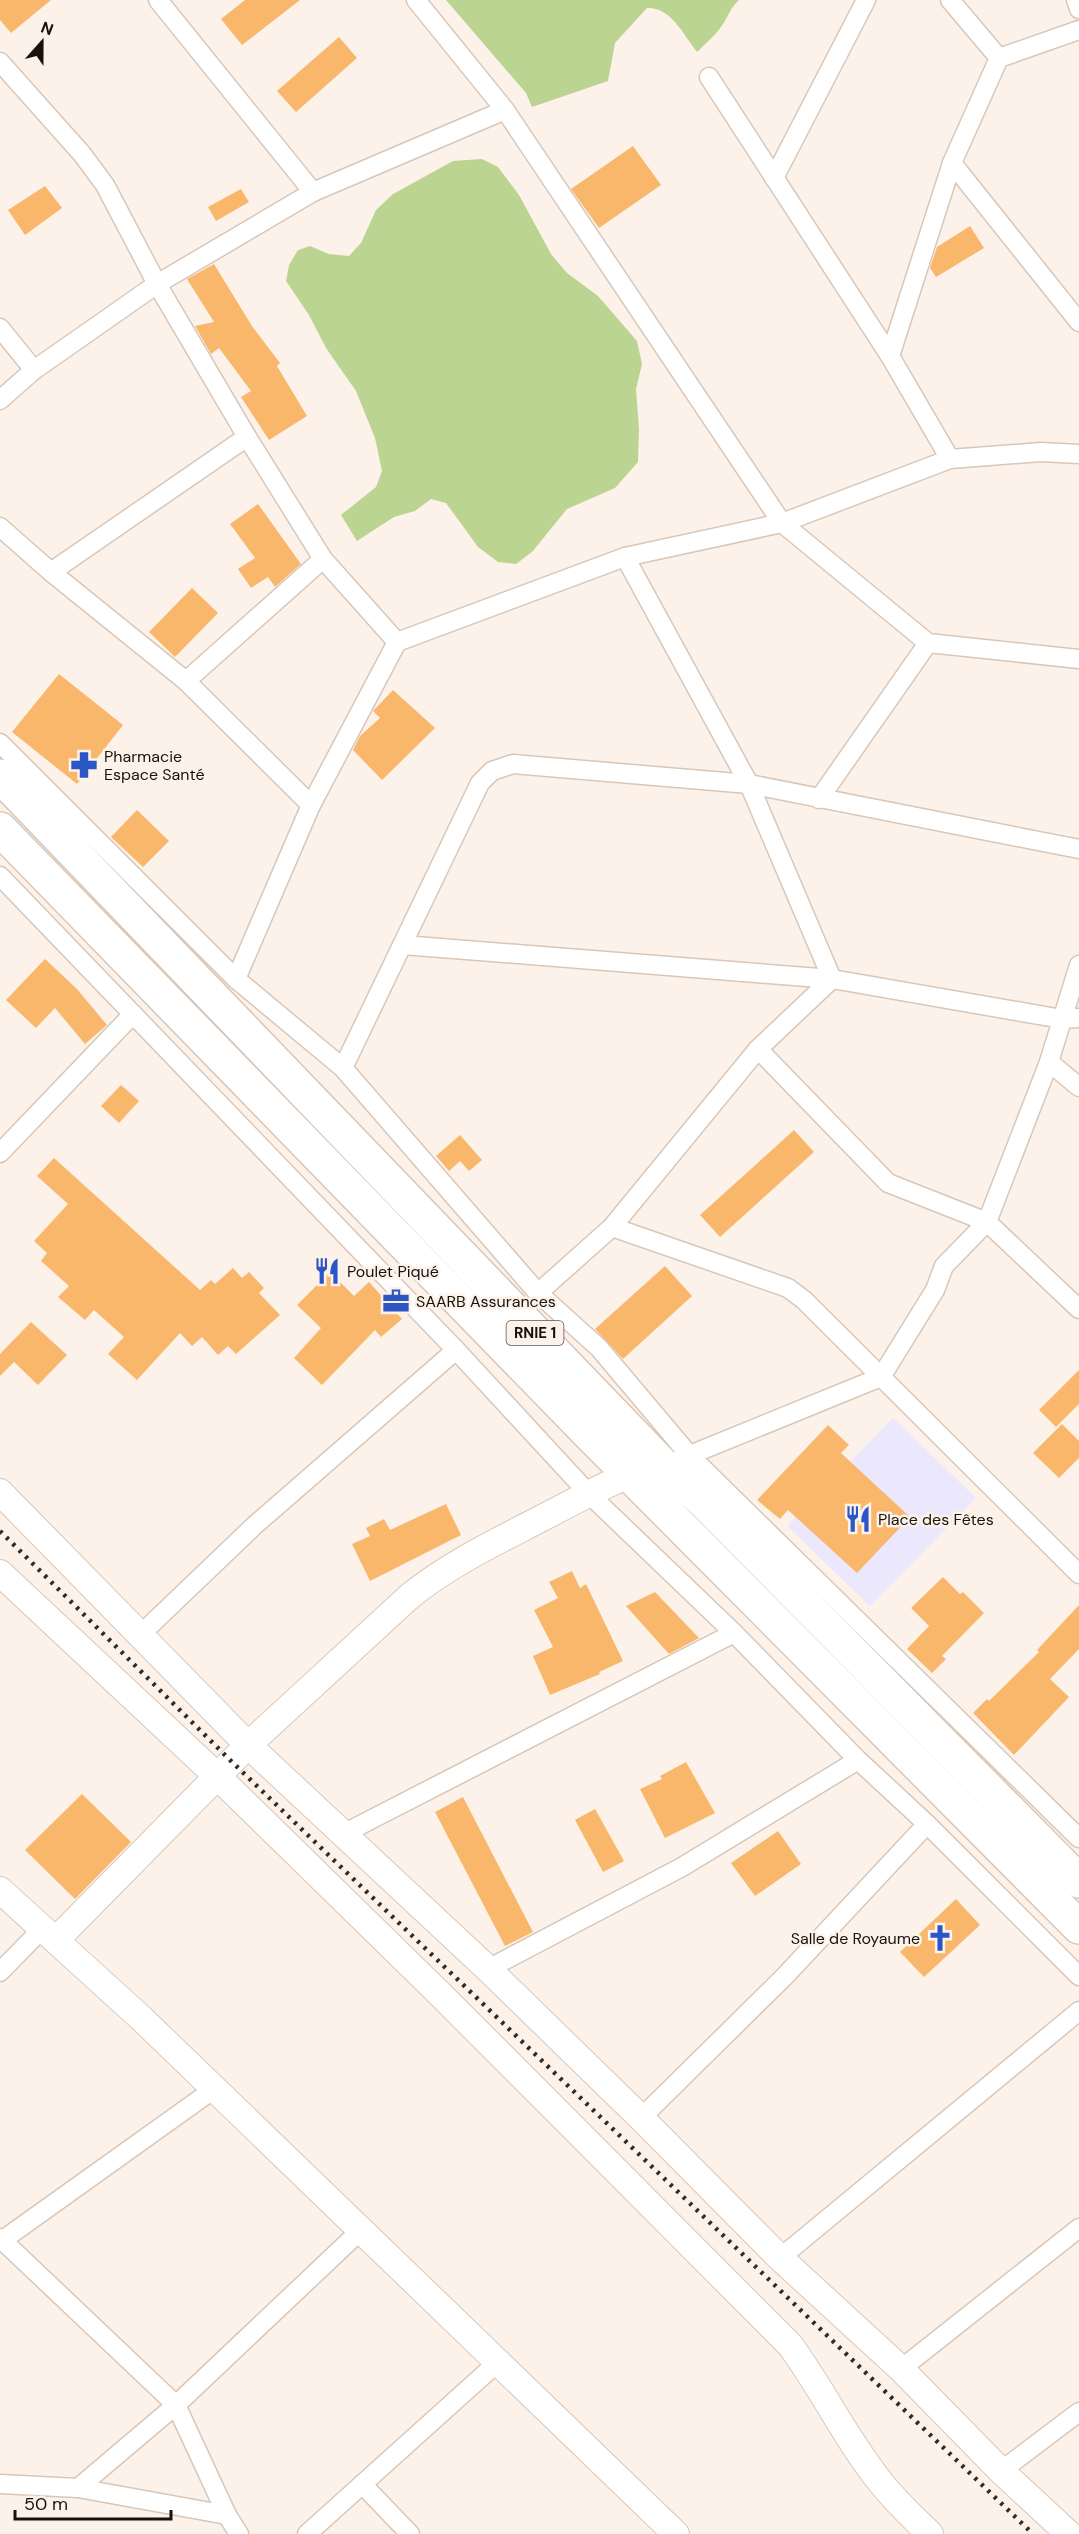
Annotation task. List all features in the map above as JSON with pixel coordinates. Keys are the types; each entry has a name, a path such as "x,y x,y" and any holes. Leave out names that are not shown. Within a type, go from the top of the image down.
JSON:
{"highway":[{"name":"RNIE 1","path":"0,776 676,1460 703,1501 1079,1881"},
{"name":"RNIE 1","path":"0,829 630,1475 1079,1927"}],"main road":[{"path":"49,1935 248,1745 410,1596 437,1575 464,1558 589,1494 630,1475 676,1460"},
{"path":"0,1492 248,1745 341,1835 488,1969 780,2258 901,2369 1001,2470 1069,2534"},
{"path":"0,1573 217,1776 441,1995 790,2345 814,2378 855,2446 882,2485 930,2534"},
{"path":"0,1890 214,2089 676,2534"}],"street":[{"path":"158,0 313,192"},
{"path":"416,0 505,110 782,523 928,643 1079,659"},
{"path":"774,178 866,0"},
{"path":"950,0 999,58"},
{"path":"1076,0 1079,9"},
{"path":"890,356 952,163 999,58 1079,30"},
{"path":"0,62 82,154 105,184 157,284 322,559 398,642"},
{"path":"709,77 890,356 950,459"},
{"path":"0,400 34,370 157,284 313,192 505,110"},
{"path":"952,163 1079,322"},
{"path":"0,328 34,370"},
{"path":"51,572 247,437"},
{"path":"236,979 311,805 398,642 626,557 782,523 950,459 1041,452 1079,454"},
{"path":"0,527 51,572 186,681 311,805"},
{"path":"626,557 749,784 832,980"},
{"path":"186,681 322,559"},
{"path":"819,799 928,643"},
{"path":"0,743 236,979 343,1068 538,1293 598,1348 676,1460 1079,1838"},
{"path":"343,1068 480,783 492,771 513,764 749,784 1079,849"},
{"path":"0,876 456,1350 589,1494 734,1633 858,1760 927,1824 1079,1976"},
{"path":"403,945 832,980 1070,1019"},
{"path":"676,1460 880,1377 935,1290 944,1266 987,1222 1049,1062 1070,1019 1079,965"},
{"path":"538,1293 612,1227 758,1049 832,980"},
{"path":"0,1153 133,1014"},
{"path":"758,1049 888,1183 987,1222 1079,1309"},
{"path":"1049,1062 1079,1087"},
{"path":"612,1227 788,1288 804,1300 1079,1574"},
{"path":"140,1635 255,1525 456,1350"},
{"path":"341,1835 734,1633"},
{"path":"488,1969 682,1867 858,1760"},
{"path":"641,2118 785,1976 927,1824"},
{"path":"0,1972 49,1935"},
{"path":"780,2258 1079,2011"},
{"path":"214,2089 1,2240 176,2405 227,2515 239,2534"},
{"path":"901,2369 1079,2228"},
{"path":"78,2488 176,2405 361,2230"},
{"path":"307,2534 498,2362"},
{"path":"1001,2470 1079,2412"},
{"path":"0,2484 78,2488 227,2515"},
{"path":"362,2484 410,2534"}],"shaded area":[{"path":"893,1418 976,1498 870,1606 787,1526"}],"green space":[{"path":"446,0 739,0 717,32 697,52 670,17 663,12 647,8 615,43 608,81 532,107 526,93"},
{"path":"482,159 498,167 519,195 551,254 567,273 598,296 637,341 642,364 636,389 639,429 638,462 615,488 567,509 532,552 516,564 498,562 478,547 446,503 431,499 415,511 394,517 357,541 341,515 376,487 382,471 375,438 356,391 326,348 309,315 286,281 289,265 298,250 310,246 329,254 349,256 361,243 376,210 393,194 453,161"}],"building":[{"path":"0,0 51,0 11,33 0,20"},
{"path":"245,0 300,0 242,45 221,19"},
{"path":"339,37 357,58 296,112 277,91"},
{"path":"633,146 661,185 599,228 571,189"},
{"path":"45,186 62,208 25,235 8,210"},
{"path":"241,189 249,202 216,221 208,207"},
{"path":"970,226 984,248 936,277 930,268 937,247"},
{"path":"214,264 252,326 280,363 277,366 307,416 269,440 241,397 251,391 219,348 211,354 195,326 214,322 187,279"},
{"path":"258,504 301,564 275,587 268,577 251,588 238,569 255,558 230,524"},
{"path":"192,588 218,613 175,657 149,632"},
{"path":"59,674 123,725 77,784 12,732"},
{"path":"393,690 435,728 382,780 353,750 360,736 380,718 373,711"},
{"path":"137,810 169,841 143,867 111,837"},
{"path":"45,959 77,989 107,1025 85,1044 55,1008 36,1028 6,1000"},
{"path":"121,1085 139,1101 119,1123 101,1106"},
{"path":"794,1130 814,1152 720,1237 700,1215"},
{"path":"460,1135 482,1160 469,1171 460,1161 449,1171 436,1156"},
{"path":"54,1158 200,1290 211,1280 215,1284 233,1268 242,1278 249,1272 264,1288 259,1293 280,1315 236,1354 228,1346 218,1355 202,1337 192,1346 180,1333 137,1380 108,1354 124,1337 94,1310 85,1320 58,1297 69,1286 41,1261 47,1253 34,1241 68,1204 37,1176"},
{"path":"665,1266 692,1296 623,1359 595,1329"},
{"path":"330,1272 354,1296 369,1282 402,1319 381,1337 375,1330 322,1385 294,1358 321,1328 297,1305"},
{"path":"31,1322 67,1355 38,1385 14,1362 0,1376 0,1354"},
{"path":"1079,1370 1079,1404 1056,1427 1039,1410"},
{"path":"1062,1424 1079,1441 1079,1458 1059,1478 1033,1453"},
{"path":"828,1425 849,1445 841,1453 910,1517 857,1573 788,1510 780,1519 757,1500"},
{"path":"446,1504 461,1535 370,1581 352,1544 370,1536 366,1528 384,1519 390,1530"},
{"path":"572,1571 580,1588 586,1584 623,1661 599,1672 600,1674 550,1695 533,1656 553,1647 534,1610 558,1598 549,1582"},
{"path":"943,1577 960,1594 963,1592 984,1613 942,1656 946,1659 932,1673 907,1649 929,1626 911,1608"},
{"path":"655,1592 699,1638 669,1654 626,1606"},
{"path":"1079,1605 1079,1649 1050,1679 1069,1697 1014,1755 973,1713 987,1699 989,1701 1039,1652 1037,1650"},
{"path":"686,1762 715,1813 665,1838 640,1789 662,1779 660,1776"},
{"path":"82,1794 131,1842 75,1899 25,1850"},
{"path":"463,1797 533,1932 505,1946 435,1812"},
{"path":"595,1809 624,1861 603,1872 575,1820"},
{"path":"778,1831 801,1864 755,1896 731,1863"},
{"name":"Salle de Royaume","path":"956,1899 980,1925 924,1977 900,1952"}],"railway":[{"path":"0,1531 232,1762 1033,2534"}],"place":[{"name":"Pharmacie Espace Santé","path":"84,765"},
{"name":"Poulet Piqué","path":"327,1271"},
{"name":"SAARB Assurances","path":"396,1301"},
{"name":"Place des Fêtes","path":"858,1519"},
{"name":"Salle de Royaume","path":"940,1938"}]}
